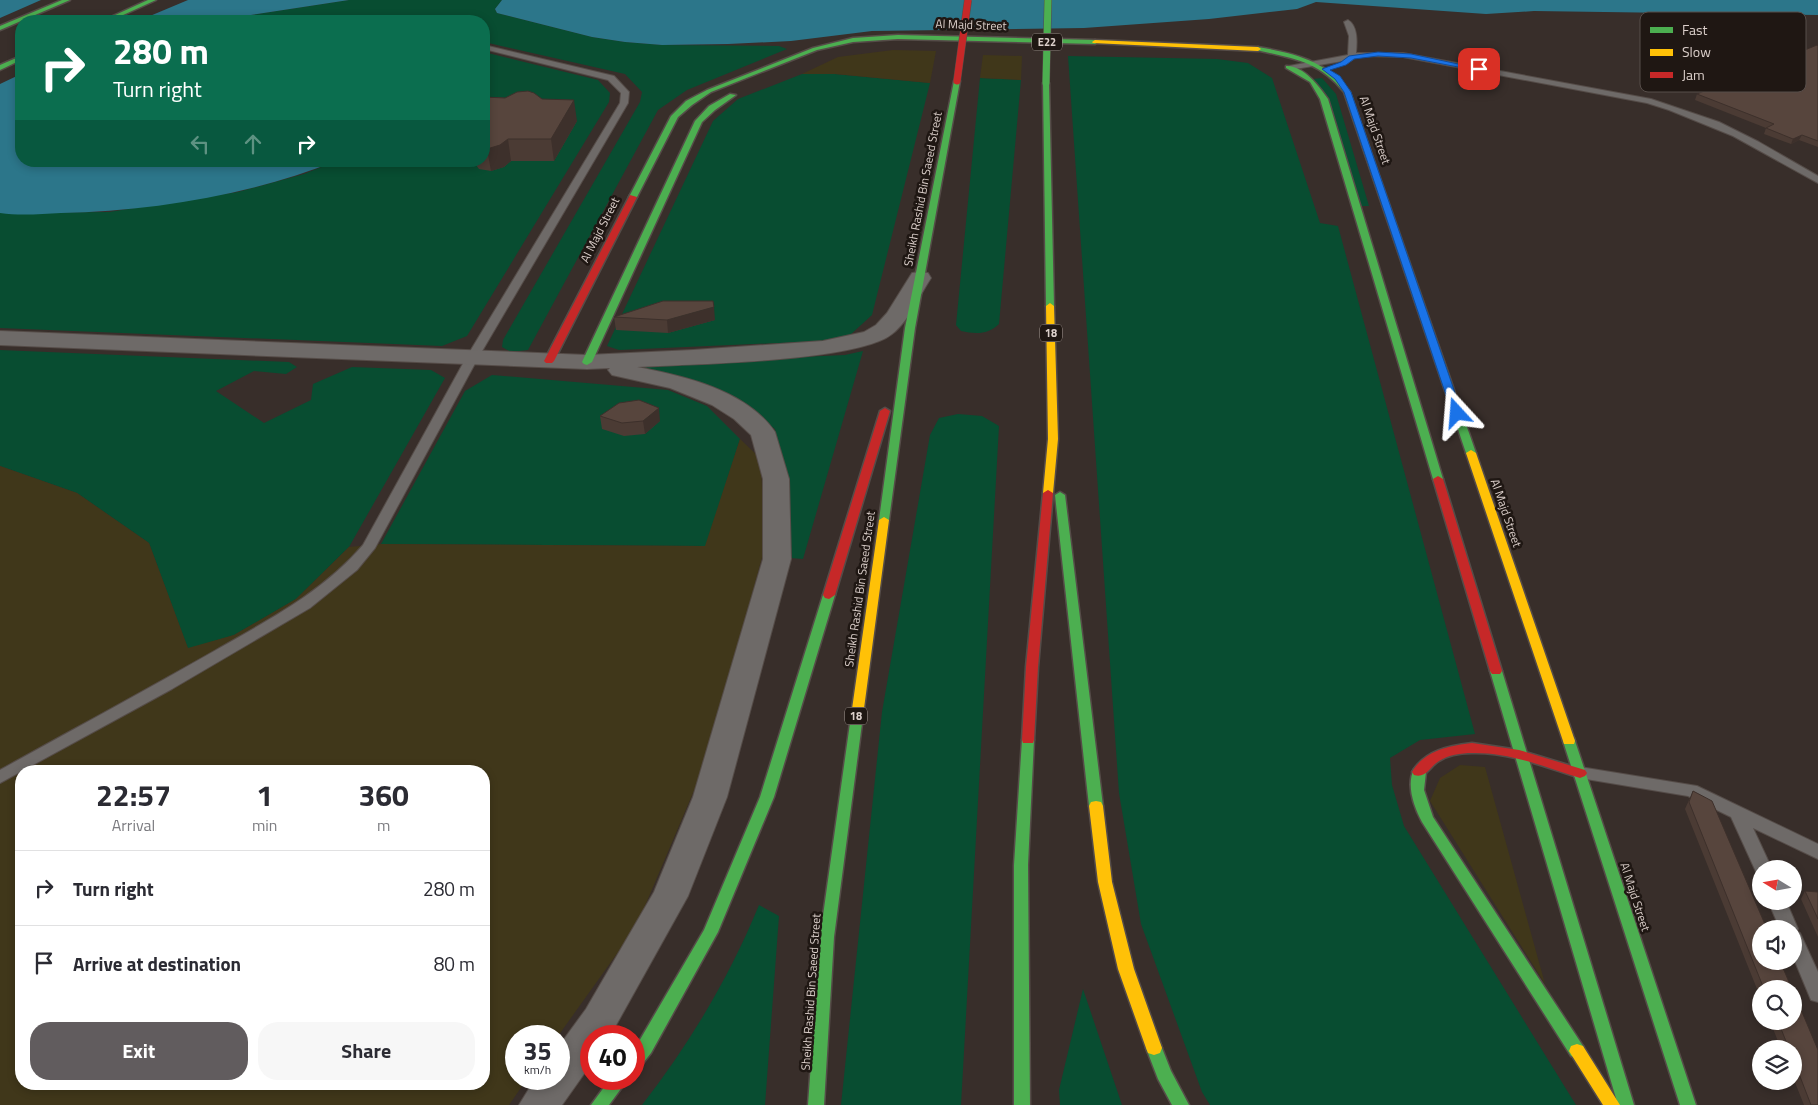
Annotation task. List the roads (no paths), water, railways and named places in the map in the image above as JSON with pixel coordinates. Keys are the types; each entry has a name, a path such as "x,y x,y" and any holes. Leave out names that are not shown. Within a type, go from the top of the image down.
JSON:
{"main road":[{"path":"31,15 67,0"},
{"path":"119,15 153,0"},
{"name":"Sheikh Rashid Bin Saeed Street","path":"816,1105 827,937 910,328 957,81 968,0"},
{"name":"E22","path":"1046,84 1048,0"},
{"path":"0,28 15,22"},
{"name":"Al Majd Street","path":"549,361 670,123 689,103 720,86 826,45 883,37 1242,47 1276,52 1325,69 1338,78 1347,92 1580,773 1688,1105"},
{"name":"Al Majd Street","path":"831,58 866,49 914,46 1227,55 1267,60 1292,68 1303,74 1317,86 1324,99 1626,1105"},
{"path":"0,68 15,61"},
{"name":"18","path":"1022,1105 1022,865 1032,667 1053,439 1046,84"},
{"path":"587,362 699,121 717,104 744,90"},
{"path":"645,1048 711,932 767,797 910,328"},
{"path":"1053,439 1105,882 1126,969 1164,1074 1181,1105"},
{"path":"1580,773 1520,756 1465,748 1447,751 1431,758 1421,768 1415,782 1418,799 1438,835 1612,1105"},
{"path":"599,1105 611,1090"}],"street":[{"path":"0,338 587,362 823,348 852,343 884,330 896,317 920,278"},
{"path":"570,1062 600,1021 670,896 710,796 778,559 776,479 764,432 743,414 720,400 678,382 587,362"},
{"path":"539,1105 550,1090"}],"lane":[{"path":"1348,22 1353,36 1352,57"},
{"path":"22,765 167,685 306,604 331,586 352,567 372,542 472,358 624,103 624,92 611,78 490,48"},
{"path":"1292,68 1378,54 1420,58 1666,106 1733,131 1818,179"},
{"path":"1303,74 1344,63 1352,57"},
{"path":"0,777 15,769"},
{"path":"1580,773 1680,787 1701,794 1818,852"},
{"path":"1738,813 1759,860"},
{"path":"1802,957 1818,994"}],"water":[{"path":"0,0 41,0 0,18"},
{"path":"188,0 349,0 250,15 152,15"},
{"path":"502,0 1818,0 1818,15 1806,15 1806,12 1534,11 1486,14 1316,2 1297,9 1209,19 1084,28 872,31 791,41 662,45 592,37 497,13 495,9"},
{"path":"15,77 15,167 320,167 236,192 166,205 95,212 30,215 0,213 0,84"}]}
